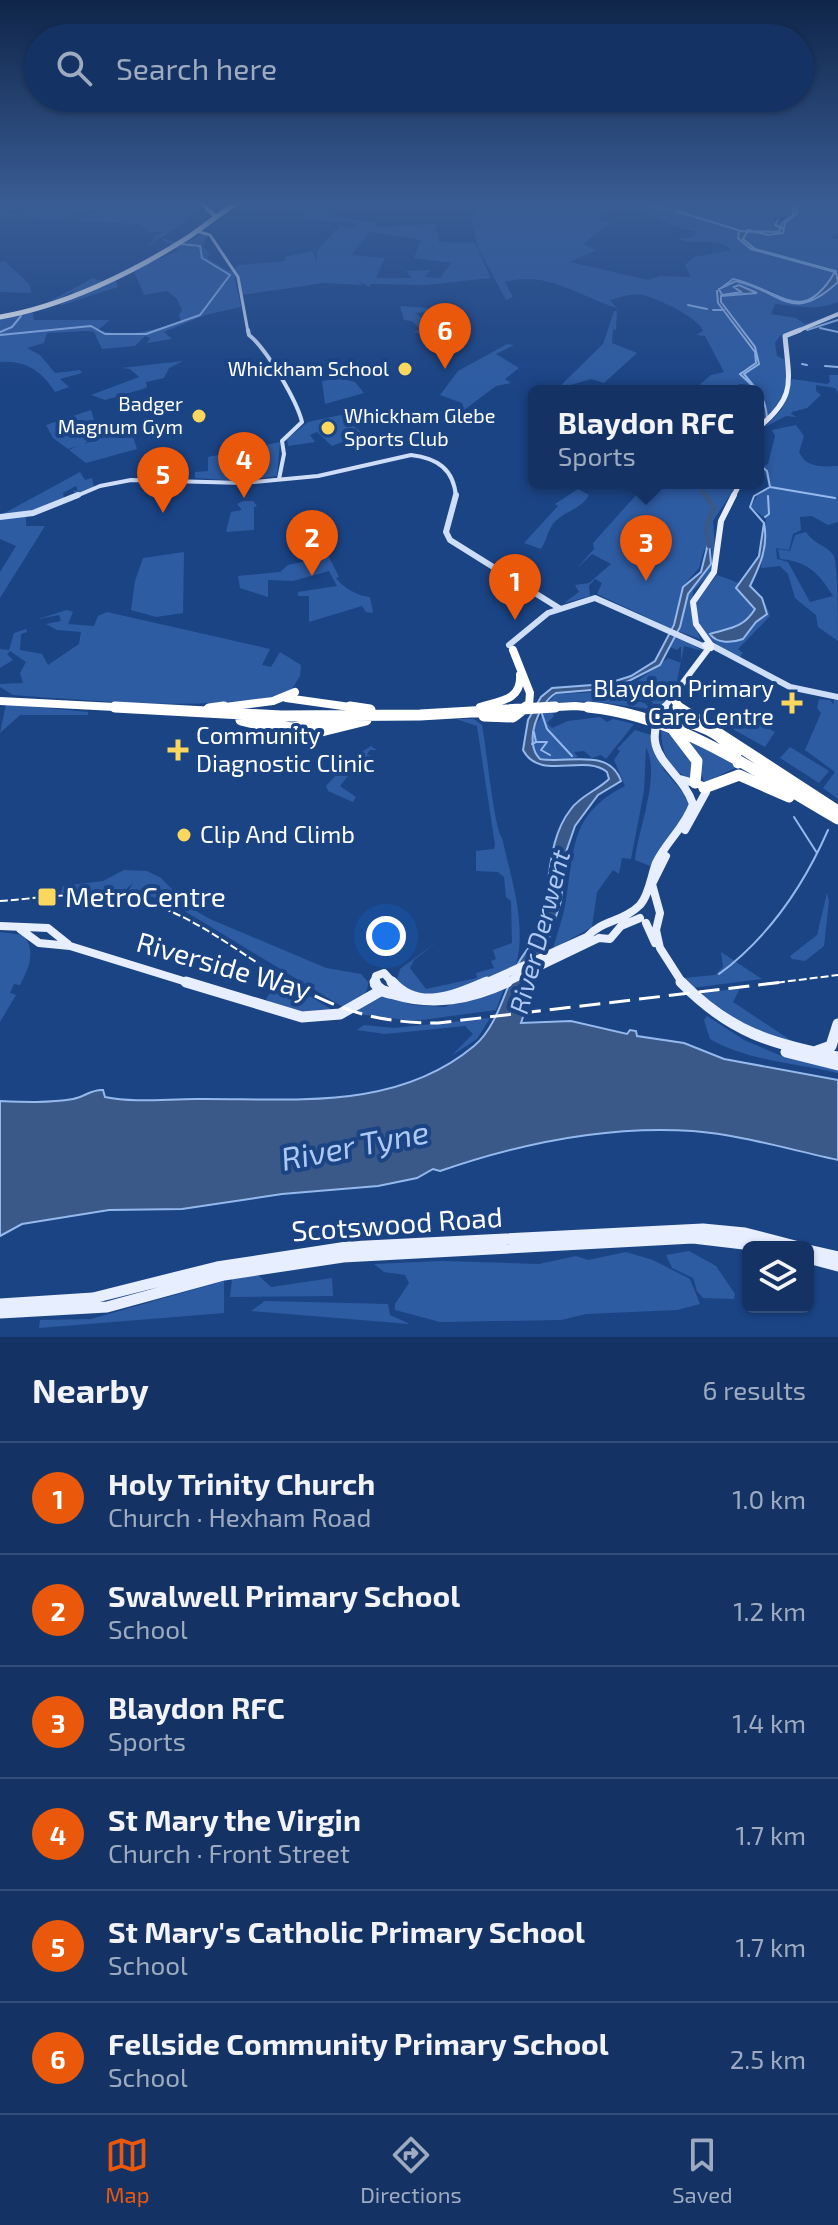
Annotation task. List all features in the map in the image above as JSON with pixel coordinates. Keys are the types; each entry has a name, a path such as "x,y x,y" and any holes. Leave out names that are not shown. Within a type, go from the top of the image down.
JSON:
{"highway":[{"path":"0,317 51,305 129,265"},
{"path":"283,698 359,710 427,715 504,703 516,696 521,685 512,646"},
{"path":"452,712 503,718 523,713 531,700 512,646"},
{"path":"678,689 675,701 678,707 838,817"},
{"path":"152,710 223,708 283,698 295,692"},
{"path":"0,699 281,716 408,714 563,705 626,710 665,716 713,734 731,745 738,763 727,777"},
{"path":"665,716 678,707"},
{"path":"152,710 304,727 408,714"},
{"path":"665,716 838,817"},
{"path":"665,716 693,753 699,773 697,790"},
{"path":"261,724 283,739 373,719"},
{"path":"697,790 739,775 838,817"},
{"path":"697,790 735,777 758,781"}],"main road":[{"path":"231,265 237,274 249,335 263,346 285,390 298,404 303,420 283,440 279,479"},
{"path":"764,423 776,413 790,388 785,336 838,314"},
{"path":"0,517 48,510 109,484 144,479 230,483 338,473 399,456 434,460 444,468 458,500 455,518 446,532 450,540 559,608"},
{"path":"704,646 693,615 693,600 714,572 722,517 737,489"},
{"path":"512,646 528,623 559,608 599,598 806,692 838,697"},
{"path":"551,602 567,606"},
{"path":"550,612 551,602"},
{"path":"704,646 665,716 656,721 657,752 667,770 697,790 691,823 655,876 646,913 660,951 693,998 739,1031 795,1052 838,1061"},
{"path":"597,934 599,924 610,928 646,913"},
{"name":"Riverside Way","path":"0,926 38,934 39,943 50,936 70,946 297,1016 317,1018 340,1014 363,1002 380,988"},
{"path":"597,934 608,940 610,928"},
{"path":"495,982 461,995 436,999 412,996 392,982 389,975 382,973 375,978 380,988 435,1004 460,1000 597,934"},
{"path":"380,988 392,982"},
{"path":"795,1052 827,1049 834,1040 838,1024"},
{"name":"Scotswood Road","path":"0,1304 93,1298 242,1262 358,1246 703,1229 776,1241"},
{"name":"Scotswood Road","path":"0,1313 87,1310 238,1272 367,1255 531,1249 693,1238 742,1244"},
{"path":"814,1251 838,1257"},
{"path":"814,1260 838,1266"}],"shaded area":[{"path":"0,265 10,265 30,285 31,293 0,292"},
{"path":"142,265 219,265 228,271 233,270 241,307 205,315 164,332 172,339 147,343 150,338 145,336 135,346 102,349 94,332 88,331 47,333 44,343 27,348 40,355 55,373 80,370 82,373 60,379 69,387 55,392 32,368 0,362 0,317 26,314 93,278 107,283 116,281 118,287 59,306 74,291 33,312 34,320 110,320 98,330 120,333 150,330 181,321 179,315 182,310 177,299 167,291 144,295 133,269"},
{"path":"239,265 382,265 376,278 411,278 406,271 430,270 425,277 440,278 449,265 485,265 491,278 425,285 370,284 370,287 356,280 363,285 324,283 242,295 234,269"},
{"path":"487,265 585,265 648,280 660,276 691,277 685,265 812,265 835,272 813,300 838,282 838,302 814,307 775,304 771,314 796,318 805,324 838,313 780,336 775,343 777,356 786,360 786,380 778,405 766,419 764,385 754,385 744,374 759,364 755,347 723,306 755,354 756,363 743,370 742,377 750,385 699,385 711,375 724,372 705,336 696,335 703,331 700,326 667,304 635,295 610,300 617,308 562,286 534,279 505,282 513,297 506,300","holes":["729,280 735,280 719,291 723,296 721,302 717,289","767,289 793,302 812,300 795,304 786,302"]},
{"path":"821,265 838,265 838,273"},
{"path":"400,306 428,308 427,312 415,313 422,318 448,318 453,328 435,329 433,324 425,325 425,332 413,333 420,329 412,321 404,320"},
{"path":"614,311 617,311 612,343 637,353 604,383 591,379 561,385 603,344"},
{"path":"507,344 514,345 496,354 519,368 505,379 511,383 496,386 464,410 462,403 440,395 458,371"},
{"path":"183,361 169,368 164,378 146,382 147,387 143,389 105,400 91,395 139,377 130,369 121,368"},
{"path":"829,375 838,375 838,393 835,388 816,385 816,391 821,395 807,408 792,412 797,417 786,416 765,427 782,409 792,379 827,384 830,382"},
{"path":"340,378 355,382 364,393 325,404 322,381"},
{"path":"91,410 98,434 84,444 130,428 137,449 86,463 69,450 77,446 68,449 53,438 46,425"},
{"name":"Whickham Glebe Sports Club","path":"341,415 363,434 332,446 317,432 310,435 315,442 288,446 287,439 308,422"},
{"path":"796,425 804,436 799,452 806,461 820,466 838,466 838,522 828,525 812,516 800,517 801,530 793,534 789,550 776,548 777,559 788,562 810,602 833,596 811,570 798,562 780,559 778,549 790,551 795,535 806,532 834,556 838,641 818,627 816,615 795,598 788,574 780,566 761,568 766,519 751,507 758,494 770,488 764,466 768,464 775,436 772,430"},
{"path":"280,442 277,476 239,481 195,478 195,472 208,471 208,457"},
{"path":"80,472 85,480 92,478 94,488 76,497 73,490 78,491 76,486 63,493 65,502 48,510 1,515"},
{"path":"578,489 589,495 586,500 553,524 541,549 524,543 558,506 555,504"},
{"path":"642,489 699,489 710,504 713,503 702,489 734,489 713,521 715,547 711,573 693,591 692,616 700,639 678,631 688,594 712,557 712,549 704,550 699,568 683,586 672,629 597,594 602,583 595,579 589,586 590,596 564,603 579,592 575,585 589,583 611,564 592,554 576,569 594,549 593,543"},
{"path":"253,501 257,506 254,507 254,530 226,532 231,512 242,510 237,504"},
{"path":"0,517 26,517 26,526 45,526 0,598 0,572 16,546 0,539"},
{"path":"292,528 316,548 326,551 339,577 336,578 342,585 370,597 373,613 366,612 362,606 309,622 309,596 298,596 298,592 337,586 329,571 293,581 268,580 268,597 240,588 238,576 280,572 288,565 316,559 311,550 292,537 288,538 287,531"},
{"path":"184,552 183,613 156,617 131,610 135,581 143,558"},
{"path":"717,575 756,594 770,616 738,649 743,653 739,659 714,643 698,621 697,600"},
{"path":"67,610 73,612 68,624 94,626 98,616 107,612 270,649 262,665 271,667 280,652 301,665 300,676 289,694 220,703 151,704 13,695 0,687 0,684 23,683 20,673 26,662 10,651 7,654 13,660 0,668 0,649 9,650 14,633 26,629 27,632 21,634 20,650 42,654 48,665 79,644 81,632 57,630 46,624 61,621 59,615 38,619"},
{"path":"676,635 703,651 684,646 681,661 681,646 677,650 670,647"},
{"path":"668,658 681,663 677,681 680,682 657,712 653,710 655,706 651,701 607,695 606,692 634,683 648,696 636,682"},
{"path":"602,692 606,696 645,703 650,709 590,701 548,703 556,694"},
{"path":"819,699 830,700 834,705 834,700 838,700 838,799 823,788 835,772 805,750 821,713 817,708"},
{"path":"6,704 88,712 88,715 20,715 0,733"},
{"path":"552,710 554,716 547,723 552,728 568,721 600,717 607,722 613,719 634,724 606,759 601,755 592,758 584,751 574,752 578,757 560,761 542,759 533,752 532,730 545,711"},
{"path":"742,714 775,732 765,747 731,728"},
{"path":"456,719 474,719 482,725 496,819 519,917 519,949 516,965 489,978 455,991 421,995 408,991 397,980 400,969 438,941 414,960 410,968 426,989 477,978 476,973 494,968 491,961 496,959 493,950 512,943 511,901 506,897 504,877 498,872 476,871 476,851 494,849 495,845 477,726"},
{"path":"661,727 693,758 694,780 678,772 668,760"},
{"path":"673,728 737,763 735,768 704,783 700,768"},
{"path":"635,730 651,735 664,770 690,801 689,809 650,866 635,860 650,788 650,759 646,747 644,791 631,859 622,858 619,874 613,870 597,892 592,927 553,949 565,906 578,834 594,808 625,786 614,760 620,751 617,749"},
{"path":"371,746 377,750 370,750 367,754 374,758 372,761 363,757 340,786 356,797 353,802 328,791 326,786 351,759"},
{"path":"790,747 829,771 819,783 780,758"},
{"path":"124,870 147,871 161,878 189,907 210,919 326,968 361,974 368,982 366,992 343,1007 183,910 153,897 127,893 133,883 122,893 61,893 63,886 103,881"},
{"path":"827,893 829,901 824,946 805,961 792,959 790,956 817,935"},
{"path":"0,932 24,935 30,954 20,985 14,984 10,993 16,995 0,1022"},
{"path":"721,952 762,979 691,988 684,978 715,975 723,967"},
{"path":"280,978 334,1011 312,1014 270,1002 266,999"},
{"path":"506,983 496,1010 414,1021 358,1014 358,1010 383,996 413,1005 444,1007"},
{"path":"740,988 733,1002 795,1043 756,1034 698,994"},
{"path":"707,1016 744,1040 784,1057 838,1066 838,1073 756,1057 724,1046 710,1039 704,1020"},
{"path":"490,1018 477,1039 451,1056 473,1034 465,1026 385,1034 357,1030 364,1025 394,1028"},
{"path":"689,1251 716,1266 735,1294 734,1299 703,1298 693,1278 672,1268 666,1255"},
{"path":"626,1252 653,1260 690,1279 700,1304 677,1310 586,1314 561,1320 440,1322 395,1310 395,1304 409,1283 405,1275 384,1272 374,1264 442,1261 539,1264 576,1256 588,1260"},
{"path":"258,1275 271,1287 332,1278 333,1296 230,1297 232,1279"},
{"path":"224,1281 224,1313 39,1328 40,1320 91,1319"},
{"path":"265,1301 388,1304 390,1315 410,1324 251,1311"}],"water":[{"path":"811,265 836,271 838,282 809,302 798,303 787,302 736,281 721,288 733,279 790,301 801,302 823,289 835,272"},
{"path":"739,285 757,293 721,296 721,302 755,347 759,364 744,374 753,385 740,374 756,363 755,352 718,303 719,289 722,295 741,292 734,287"},
{"path":"764,523 764,548 750,586 762,598 767,614 743,639 730,642 717,640 710,634 740,624 755,609 736,588 759,556"},
{"name":"River Tyne","path":"709,540 711,564 688,594 680,627 660,665 615,688 556,693 549,698 535,724 533,743 540,759 597,760 615,770 621,781 598,795 575,826 566,852 561,901 521,1023 571,1021 627,1034 630,1030 636,1031 637,1036 684,1043 724,1059 838,1080 838,1160 711,1133 628,1131 533,1144 440,1171 433,1169 417,1178 378,1186 282,1194 182,1209 109,1210 22,1224 0,1236 0,1101 64,1100 99,1090 103,1090 105,1097 138,1100 341,1097 376,1092 411,1082 443,1067 474,1046 495,1017 541,921 552,854 562,823 575,804 609,779 607,772 597,767 551,766 531,759 523,750 528,720 541,697 552,688 606,684 631,676 655,661 674,625 683,587 701,572"}],"waterway":[{"path":"0,335 91,326 105,334 146,334 200,315 230,275 214,265"},
{"path":"688,305 707,309"},
{"path":"713,310 724,310"},
{"path":"0,332 12,327 21,316"},
{"path":"807,330 838,320"},
{"path":"820,328 838,332"},
{"path":"802,364 807,365"},
{"path":"825,366 838,367"},
{"path":"764,469 770,487"},
{"path":"764,523 750,507 754,496 770,487"},
{"path":"770,487 835,498"},
{"name":"River Derwent","path":"701,489 706,497"},
{"name":"River Derwent","path":"705,495 714,508 706,525 709,546"},
{"path":"765,517 769,514 768,496"},
{"path":"542,714 547,729 572,756"},
{"path":"534,732 536,742"},
{"path":"532,744 536,742"},
{"path":"536,742 547,742 541,750 550,755"},
{"path":"794,817 817,852"},
{"path":"817,852 828,830"},
{"path":"719,974 754,944 783,910 817,852"}],"railway":[{"path":"0,901 97,895 151,904 213,934 291,984"},
{"path":"766,984 838,975"},
{"path":"288,982 342,1008 378,1018 438,1023 783,982"}],"place":[{"name":"Whickham School","path":"405,369"},
{"name":"Fellside Community Primary School","path":"445,369"},
{"name":"Badger Magnum Gym","path":"199,416"},
{"name":"Whickham Glebe Sports Club","path":"328,428"},
{"name":"St Mary the Virgin","path":"244,498"},
{"name":"St Mary's Catholic Primary School","path":"163,513"},
{"name":"Swalwell Primary School","path":"312,576"},
{"name":"Blaydon RFC","path":"646,581"},
{"name":"Holy Trinity Church","path":"515,620"},
{"name":"Blaydon Primary Care Centre","path":"792,703"},
{"name":"Community Diagnostic Clinic","path":"178,750"},
{"name":"Clip And Climb","path":"184,835"},
{"name":"MetroCentre","path":"47,897"}]}
